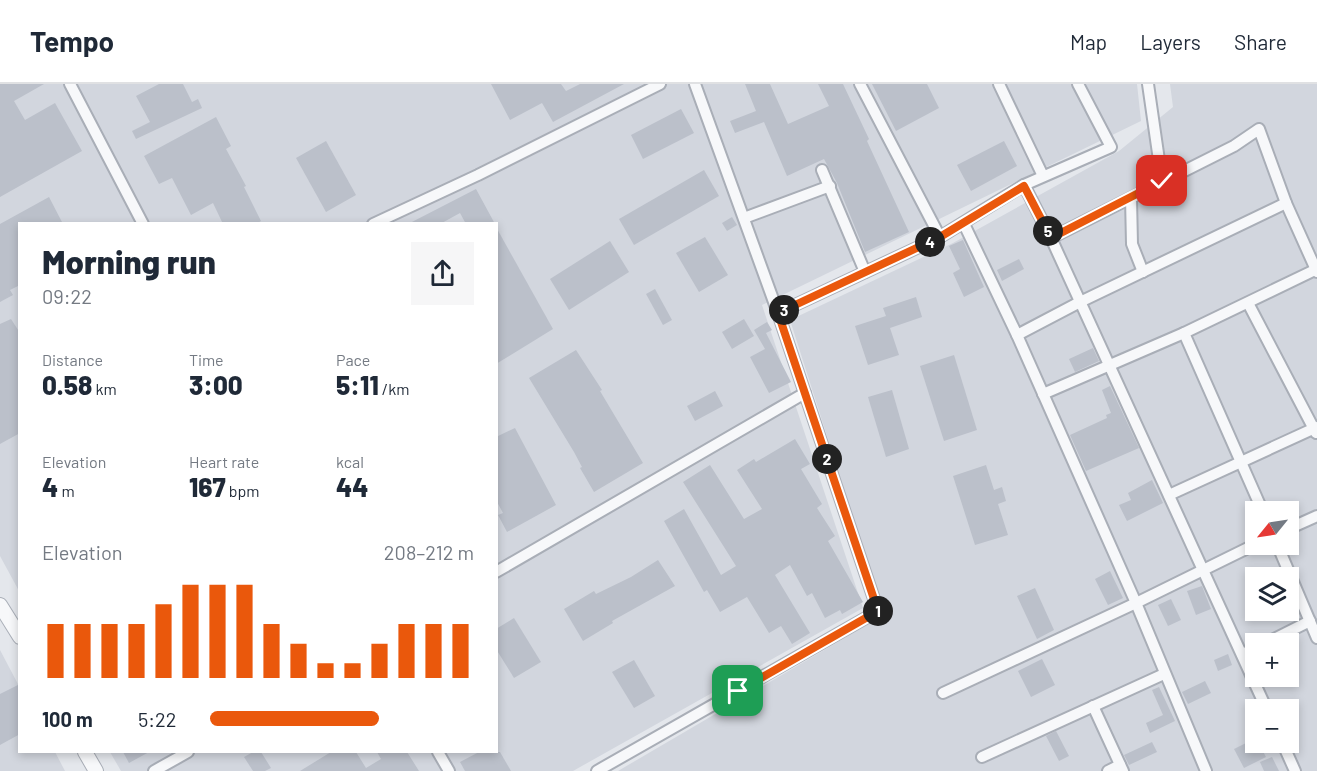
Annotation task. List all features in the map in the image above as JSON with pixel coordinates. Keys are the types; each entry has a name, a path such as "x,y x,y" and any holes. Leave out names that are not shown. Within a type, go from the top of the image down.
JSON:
{"street":[{"path":"70,84 142,222"},
{"path":"377,222 478,175 660,84"},
{"path":"597,771 878,611 778,313 695,84"},
{"path":"860,84 940,237"},
{"path":"999,84 1043,176"},
{"path":"778,313 940,237 1043,176 1111,147 1078,84"},
{"path":"1148,84 1162,181"},
{"path":"1043,394 1184,333 1317,270 1286,202 1259,129 1234,146 1051,238"},
{"path":"822,170 865,272"},
{"path":"744,218 830,186"},
{"path":"1024,186 1051,238 1262,699"},
{"path":"1131,198 1132,244 1143,272"},
{"path":"1017,336 1080,302 1286,202"},
{"path":"964,224 1017,336 1136,603 1206,771"},
{"path":"1169,495 1316,430 1248,303"},
{"path":"1184,333 1258,501"},
{"path":"498,571 805,393"},
{"path":"1299,524 1317,516"},
{"path":"943,693 1245,550"},
{"path":"1282,555 1317,638"},
{"path":"0,605 18,634"},
{"path":"1286,633 1310,621"},
{"path":"982,757 1164,674"},
{"path":"1093,706 1122,768 1108,771"},
{"path":"86,753 96,771"},
{"path":"154,771 186,753"},
{"path":"439,753 448,771"},
{"path":"1287,753 1295,771"}],"shaded area":[{"path":"0,84 1137,84 1141,121 762,305 863,608 573,771 121,771 111,753 498,753 498,222 18,222 18,589 0,556"},
{"path":"1170,84 1317,84 1317,771 618,771 884,615 790,320 953,243 1119,151 1173,107"},
{"path":"0,650 18,684 18,753 56,753 65,771 0,771"}],"building":[{"path":"0,84 44,84 14,101 25,120 55,103 82,151 0,197"},
{"path":"159,84 183,84 192,102 198,99 202,108 136,139 132,131 150,122 136,96"},
{"path":"491,84 561,84 566,91 580,84 624,84 553,122 542,103 510,120"},
{"path":"745,84 770,84 788,124 829,106 818,84 843,84 909,232 865,252 837,183 824,159 787,176 764,122 735,133 730,121 756,111"},
{"path":"872,84 927,84 939,108 896,131"},
{"path":"681,109 694,133 643,159 631,135"},
{"path":"216,117 231,146 226,149 246,186 244,187 261,221 222,222 213,203 191,215 172,178 159,184 144,156"},
{"path":"326,141 356,195 326,212 296,158"},
{"path":"1004,141 1017,166 971,191 957,165"},
{"path":"704,170 719,196 634,245 619,219"},
{"path":"476,189 494,222 465,222 460,213 444,222 412,222"},
{"path":"49,197 62,222 18,222 18,286 10,290 13,295 0,302 0,224"},
{"path":"732,217 737,225 727,231 722,223"},
{"path":"498,231 553,329 498,363"},
{"path":"705,237 728,275 699,292 676,253"},
{"path":"963,240 984,287 964,297 953,273 960,269 949,246"},
{"path":"610,241 629,272 569,310 550,279"},
{"path":"1019,259 1024,269 1002,281 997,270"},
{"path":"655,289 672,320 663,325 646,294"},
{"path":"916,297 922,317 890,328 899,355 868,365 855,326 886,316 883,308"},
{"path":"11,319 18,330 18,434 0,444 0,324"},
{"path":"744,319 754,336 732,349 722,332"},
{"path":"767,322 772,330 766,333 791,382 769,393 750,357 765,349 754,330"},
{"path":"1093,348 1099,361 1075,372 1069,359"},
{"path":"576,350 602,390 600,391 643,463 594,492 574,452 529,378"},
{"path":"954,355 977,430 944,441 920,366"},
{"path":"1110,386 1139,448 1086,471 1070,435 1107,418 1106,415 1111,413 1102,390"},
{"path":"892,390 909,449 886,457 868,397"},
{"path":"715,391 723,406 695,421 687,406"},
{"path":"515,428 556,505 507,532 498,515 503,513 498,504 498,436"},
{"path":"795,439 810,464 801,469 822,504 817,508 835,536 828,541 863,602 842,614 840,610 825,618 812,593 807,596 790,565 775,575 810,633 792,644 781,626 769,633 747,597 720,612 707,590 704,592 664,521 684,509 721,575 736,566 683,482 710,465 744,519 762,509 737,470 754,459 756,462"},
{"path":"986,465 994,490 1002,487 1006,501 998,504 1008,535 975,545 953,476"},
{"path":"1152,480 1163,503 1127,521 1119,505 1131,500 1128,493"},
{"path":"658,560 675,586 612,621 613,623 583,641 564,609 594,591 596,594 631,577"},
{"path":"1110,571 1123,598 1108,605 1095,579"},
{"path":"1202,586 1211,609 1196,615 1187,591"},
{"path":"1035,588 1054,630 1037,639 1017,596"},
{"path":"1171,599 1181,620 1168,626 1158,605"},
{"path":"514,618 541,662 514,678 498,652 498,628"},
{"path":"1228,654 1232,665 1218,671 1214,660"},
{"path":"1042,659 1055,685 1031,697 1018,671"},
{"path":"634,660 655,696 634,708 612,672"},
{"path":"1205,681 1211,693 1188,704 1182,692"},
{"path":"18,685 18,735 0,745 0,694"},
{"path":"1159,687 1175,721 1150,733 1146,723 1163,715 1152,690"},
{"path":"1056,731 1069,756 1059,761 1046,736"},
{"path":"1152,742 1157,752 1129,765 1124,755"},
{"path":"1245,744 1245,753 1264,753 1266,757 1244,768 1234,749"},
{"path":"500,752 511,771 465,771 460,762 477,753"},
{"path":"124,753 147,753 129,763"},
{"path":"251,753 262,753 271,768 265,771 253,771 244,757"},
{"path":"329,753 357,753 366,768 381,759 378,753 408,753 419,771 300,771"},
{"path":"1272,757 1279,771 1264,771 1260,762"}],"route":[{"path":"738,691 878,611 778,313 940,237 1024,186 1051,238 1162,181"}]}
